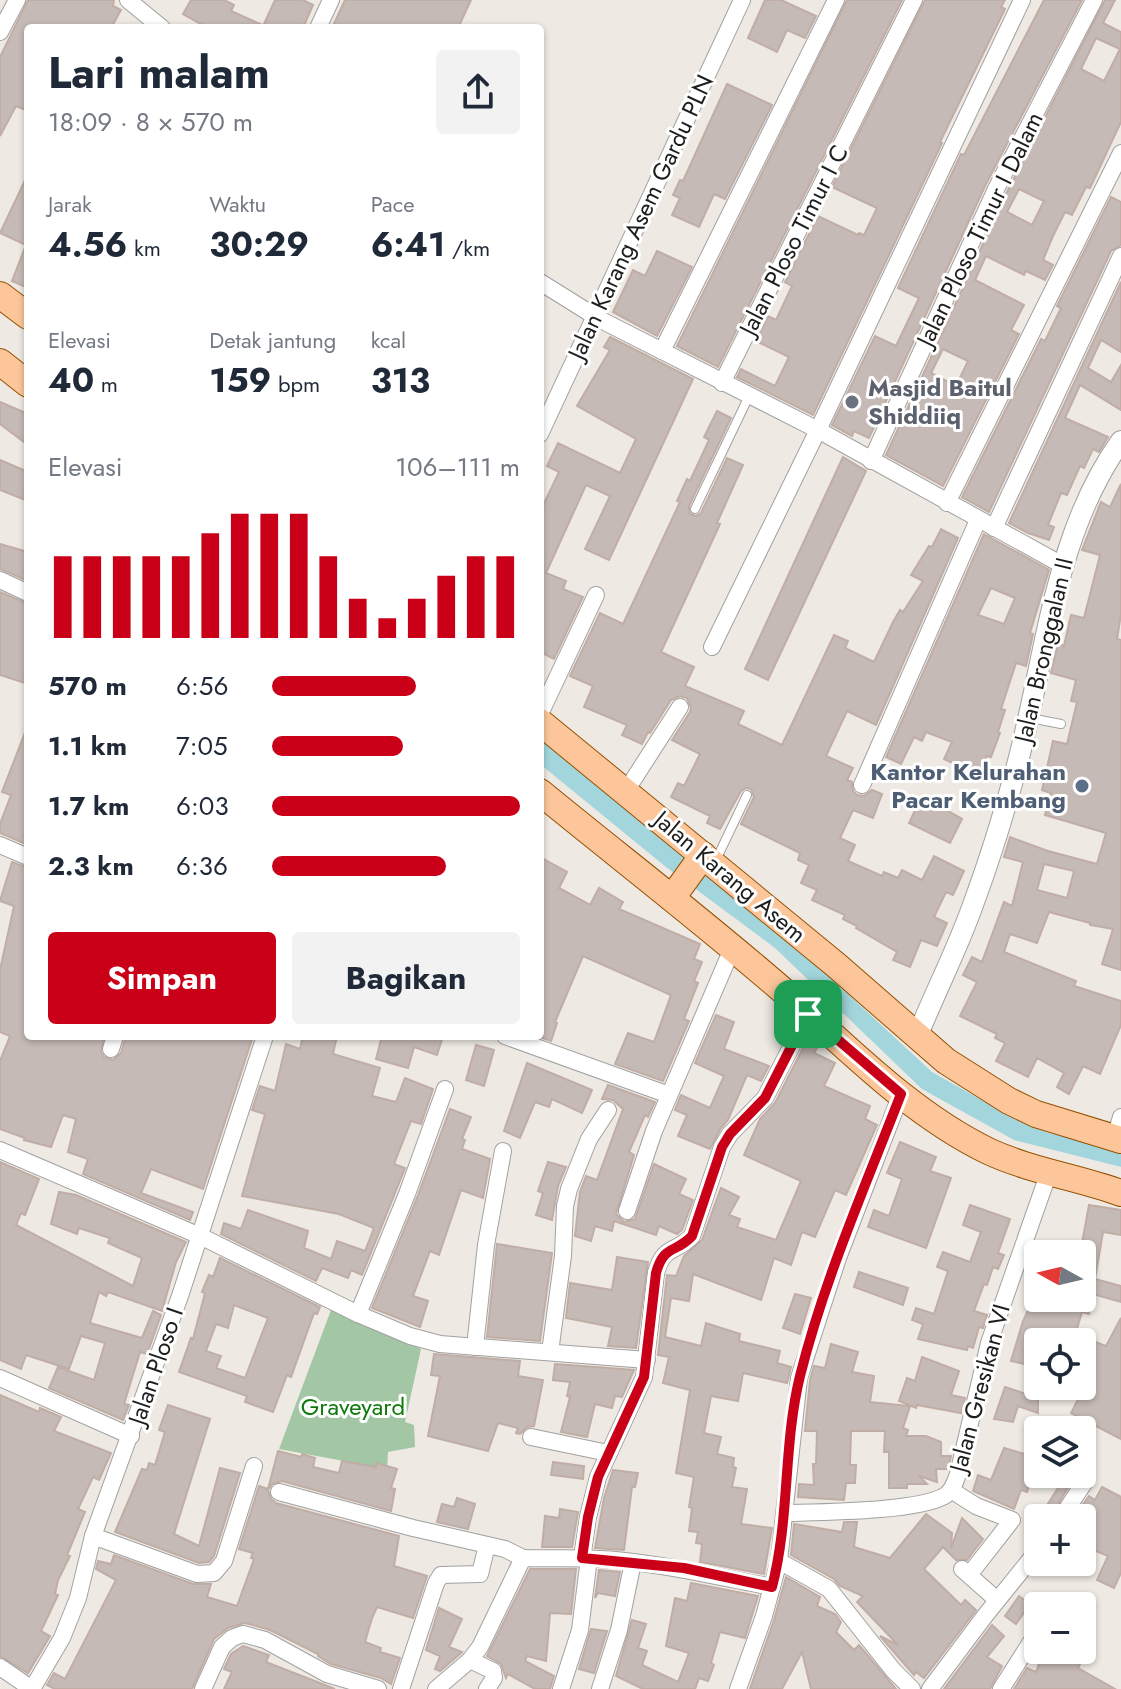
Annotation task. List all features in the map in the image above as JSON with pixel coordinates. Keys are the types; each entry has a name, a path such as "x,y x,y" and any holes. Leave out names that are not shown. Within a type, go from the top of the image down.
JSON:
{"main road":[{"path":"0,295 24,313"},
{"path":"0,362 24,381"},
{"name":"Jalan Karang Asem","path":"544,725 836,965 946,1061 1009,1101 1060,1123 1119,1132"},
{"path":"544,795 672,897 901,1094 987,1150 1121,1193"},
{"path":"672,897 705,859"}],"street":[{"path":"0,32 17,0"},
{"path":"128,0 157,24"},
{"path":"320,24 331,0"},
{"name":"Jalan Karang Asem Gardu PLN","path":"544,425 742,0"},
{"path":"662,351 836,0"},
{"name":"Jalan Ploso Timur I C","path":"722,383 914,0"},
{"path":"712,647 1022,0"},
{"name":"Jalan Ploso Timur I Dalam","path":"871,461 996,189 1094,0"},
{"path":"947,503 1121,153"},
{"path":"994,528 1121,256"},
{"path":"544,284 595,316 818,430 1064,566"},
{"name":"Jalan Bronggalan II","path":"917,1037 974,903 1016,771 1064,566 1086,500 1119,446"},
{"path":"862,785 978,520"},
{"path":"0,580 24,591"},
{"path":"544,706 596,595"},
{"path":"626,791 680,707"},
{"path":"0,845 24,855"},
{"path":"627,1211 669,1095 732,949"},
{"path":"561,1689 580,1630 594,1491 608,1453 638,1394 647,1360 654,1288 661,1259 692,1236 722,1147 730,1134 765,1098 808,1014"},
{"name":"Jalan Ploso I","path":"32,1689 62,1638 78,1598 93,1536 200,1236 264,1040"},
{"path":"516,1040 669,1095"},
{"path":"358,1314 407,1194 445,1089"},
{"path":"738,1689 779,1561 799,1378 838,1258 901,1094"},
{"path":"550,1352 563,1256 566,1198 589,1139 608,1110"},
{"path":"0,1150 200,1236 358,1314 427,1341 647,1360"},
{"path":"475,1347 486,1245 503,1151"},
{"name":"Jalan Gresikan VI","path":"786,1513 834,1512 910,1504 941,1497 951,1490 958,1474 978,1382 998,1313 1049,1172"},
{"path":"0,1378 131,1436"},
{"path":"531,1437 608,1453"},
{"path":"93,1536 197,1574 214,1573 224,1561 254,1466"},
{"path":"951,1490 976,1506 1012,1520 965,1572 997,1600"},
{"path":"279,1492 505,1549 523,1558 633,1562 684,1568 772,1587"},
{"path":"401,1689 436,1583 441,1575 480,1574 487,1545"},
{"path":"436,1689 470,1660 485,1639 523,1558"},
{"path":"779,1561 829,1589 909,1688"},
{"path":"600,1689 616,1642 633,1562"},
{"path":"930,1689 1024,1567"},
{"path":"203,1689 222,1647 243,1634 265,1640 327,1674 378,1689"},
{"path":"1001,1689 1024,1653"},
{"path":"470,1660 493,1671 494,1678 487,1689"},
{"path":"0,1667 32,1689"}],"lane":[{"path":"695,509 749,396"},
{"path":"1029,718 1061,724"},
{"path":"705,859 747,795"}],"green space":[{"name":"Graveyard","path":"331,1310 421,1349 405,1422 414,1425 415,1447 388,1452 387,1469 279,1449"}],"water":[{"path":"544,739 798,948 932,1072 1020,1122 1048,1133 1121,1149 1121,1167 1014,1140 922,1089 775,948 666,867 544,767"}],"building":[{"path":"28,0 114,0 113,6 121,10 113,24 24,24 24,109 16,106 0,136 0,57"},
{"path":"191,0 224,0 234,5 231,11 260,24 201,24 183,14"},
{"path":"275,0 303,0 313,5 305,24 264,24"},
{"path":"345,0 471,0 460,24 334,24"},
{"path":"765,0 781,0 816,16 805,38 787,30 777,52 748,38"},
{"path":"847,0 902,0 718,367 677,346"},
{"path":"925,0 1005,0 1001,7 1005,9 813,415 737,377 741,369 775,386 789,357 756,341 768,316 776,320 792,286 785,282 818,216 864,235 877,208 832,187"},
{"path":"1044,0 1082,0 986,184 869,438 854,431 852,436 832,425 875,336 896,346 919,298 898,288 961,154 964,155"},
{"path":"1105,0 1115,0 1103,23 1121,32 1121,122 1090,188 1086,187 1072,215 1065,212 1053,236 1043,260 1053,265 1045,280 1026,271 1024,275 986,256 975,280 1024,305 1011,330 1019,334 943,486 886,455 1006,194","holes":["1096,38 1120,49 1104,81 1081,69","1019,189 1044,201 1032,225 1007,212","943,349 968,361 956,386 931,373"]},
{"path":"727,84 772,105 725,199 714,194 699,227 672,215 680,198 673,195 680,180 683,181"},
{"path":"24,182 24,244 0,233"},
{"path":"1111,197 1121,202 1121,245 1111,251 989,512 962,497 1041,339 1045,341 1061,308 1057,306"},
{"path":"24,250 24,286 12,281"},
{"path":"657,251 692,267 657,336 613,312 633,270 645,276"},
{"path":"1121,282 1121,352 1101,340 1088,368 1111,382 1121,365 1121,410 1080,385 1065,418 1108,437 1099,452 1093,449 1084,468 1080,466 1067,495 1061,493 1048,525 1054,527 1049,540 1009,523"},
{"path":"610,337 693,379 609,560 585,549 610,496 586,485 546,573 566,581 563,589 583,597 554,659 544,654 544,504 559,472 547,466 558,443 620,473 636,439 577,406 610,350 604,347"},
{"path":"0,402 24,412 24,442 0,424"},
{"path":"717,411 731,418 689,506 690,514 696,516 701,513 727,458 743,465 717,523 720,524 661,652 694,667 685,686 744,711 738,724 782,745 834,635 848,641 845,648 874,662 900,610 903,612 923,581 911,575 929,546 932,547 941,529 958,538 876,725 847,711 826,756 853,768 847,780 852,782 857,795 864,796 872,790 882,794 873,818 853,810 840,838 855,845 848,861 882,876 884,872 898,878 902,870 922,880 934,856 964,871 953,895 946,892 934,917 947,923 937,946 921,940 910,967 893,960 897,952 843,919 845,915 812,900 817,890 801,883 809,865 798,860 800,853 741,824 754,797 751,789 741,791 720,829 707,823 710,816 671,797 678,783 684,786 700,754 672,740 690,712 687,698 680,696 671,700 642,744 622,735 627,725 584,707 593,686 570,676 600,613 623,624 680,502 677,501 687,479 690,481 709,440 704,437"},
{"path":"843,457 866,471 768,680 745,669"},
{"path":"0,460 24,470 24,499 0,490"},
{"path":"1121,484 1121,614 1117,639 1121,640 1121,970 1102,964 1113,929 1049,912 1037,943 1010,934 1004,952 1076,981 1074,986 1121,1001 1121,1025 1100,1074 1083,1066 1069,1094 1057,1087 1064,1073 1037,1058 1028,1077 996,1061 1005,1043 995,1038 997,1034 960,1016 977,982 963,975 972,957 982,962 1004,902 1012,906 1023,862 1004,857 1010,837 1097,864 1106,833 1045,815 1051,793 1042,790 1053,741 1067,744 1077,702 1071,701 1076,680 1051,673 1058,643 1064,646 1071,615 1084,618 1100,555 1082,550 1101,502 1110,507","holes":["1044,864 1074,871 1067,898 1037,890"]},
{"path":"984,534 1049,570 1030,633 1033,634 1026,666 1016,663 1001,709 1005,710 1000,733 991,757 987,756 978,775 944,759 952,742 926,732 922,741 914,737 901,764 886,757","holes":["991,588 1015,598 1004,624 978,615"]},
{"path":"0,544 24,551 24,579 0,569"},
{"path":"0,592 24,602 24,683 0,675"},
{"path":"24,735 24,843 0,833 0,824 11,795 2,792"},
{"path":"922,796 962,819 950,843 909,823"},
{"path":"544,859 567,872 559,888 590,905 599,888 623,902 619,909 700,944 694,959 702,962 694,981 698,983 684,1019 689,1021 663,1081 615,1064 628,1033 654,1042 671,995 583,956 555,1022 551,1041 544,1038"},
{"path":"12,862 24,866 24,1040 103,1040 101,1052 104,1057 113,1060 121,1053 125,1040 252,1040 203,1189 151,1169 141,1193 193,1212 190,1220 83,1174 88,1159 68,1152 76,1119 63,1115 51,1147 0,1129 0,1061 10,1036 0,1032 0,970 14,906 0,901"},
{"path":"716,1015 734,1022 724,1049 769,1066 761,1081 747,1075 728,1120 710,1149 678,1136 687,1115 675,1110 681,1095 710,1108 724,1076 695,1063"},
{"path":"302,1040 336,1040 333,1054 380,1068 372,1096 396,1102 405,1078 433,1089 421,1124 411,1121 394,1164 405,1168 362,1275 351,1270 348,1278 322,1268 316,1281 221,1234 224,1223 241,1229 248,1210 308,1231 304,1248 331,1259 337,1241 365,1251 374,1228 339,1214 242,1196 265,1114 252,1110 260,1086 275,1091 286,1044 300,1049"},
{"path":"381,1040 442,1040 437,1055 414,1047 408,1068 376,1059"},
{"path":"806,1042 817,1048 814,1053 835,1063 824,1086 870,1106 865,1119 877,1125 846,1195 835,1190 815,1237 802,1232 791,1265 774,1258 761,1300 693,1274 689,1301 671,1298 665,1337 701,1346 706,1323 740,1334 739,1341 780,1351 777,1363 791,1367 787,1383 743,1373 738,1401 711,1396 704,1433 721,1437 717,1454 734,1458 733,1467 736,1468 732,1487 747,1489 741,1524 772,1528 764,1574 700,1562 702,1544 696,1543 698,1532 689,1531 694,1477 676,1473 690,1390 663,1383 669,1357 658,1355 667,1275 676,1276 684,1256 702,1240 721,1188 739,1197 729,1215 740,1219 737,1227 776,1240 801,1181 744,1155 760,1119 775,1103"},
{"path":"476,1045 494,1050 484,1086 466,1080"},
{"path":"527,1063 592,1090 582,1113 552,1099 549,1107 535,1102 520,1138 504,1131"},
{"path":"608,1085 655,1102 648,1117 645,1115 629,1152 634,1155 616,1214 624,1222 635,1219 654,1164 686,1179 679,1194 693,1200 682,1230 677,1234 659,1226 656,1235 614,1221 612,1231 595,1226 591,1241 575,1236 580,1192 586,1176 597,1180 623,1109 613,1100 602,1099"},
{"path":"450,1109 471,1117 462,1139 465,1140 462,1149 490,1159 483,1198 461,1190 439,1255 430,1251 413,1296 428,1301 420,1327 372,1308"},
{"path":"900,1142 936,1157 930,1171 951,1178 926,1248 868,1227 874,1210 889,1216 902,1179 887,1173"},
{"path":"0,1162 39,1179 25,1215 21,1213 16,1225 133,1286 142,1258 108,1243 110,1238 79,1228 77,1234 51,1224 59,1192 76,1195 186,1242 176,1262 162,1311 108,1292 106,1296 99,1292 90,1323 142,1338 153,1311 161,1315 147,1354 140,1352 124,1404 129,1405 123,1420 49,1388 58,1367 94,1380 105,1343 81,1336 69,1369 26,1355 21,1369 0,1360"},
{"path":"548,1162 566,1167 558,1186 552,1220 536,1215 543,1193 538,1191"},
{"path":"970,1205 1010,1219 998,1253 1004,1255 998,1269 993,1267 974,1311 987,1315 983,1328 979,1327 973,1348 968,1346 967,1350 918,1339 923,1324 912,1320 916,1308 934,1314 948,1271 937,1267 943,1252 970,1262 981,1232 963,1225"},
{"path":"1089,1205 1121,1210 1121,1235 1103,1232 1096,1273 1096,1240 1083,1240"},
{"path":"497,1244 552,1253 540,1341 487,1337"},
{"path":"617,1257 648,1262 636,1348 608,1346 612,1327 566,1318 570,1283 612,1290"},
{"path":"220,1258 320,1307 317,1314 314,1313 291,1377 287,1375 273,1412 245,1402 247,1396 179,1372 193,1339 205,1293 202,1292 209,1275 213,1277","holes":["234,1305 268,1318 245,1378 216,1368 221,1356 206,1351 216,1324 228,1328"]},
{"path":"859,1272 908,1288 903,1305 854,1287"},
{"path":"1096,1279 1121,1286 1121,1302 1096,1295"},
{"path":"795,1294 811,1298 800,1334 783,1328"},
{"path":"1027,1312 1082,1312 1077,1328 1024,1328 1024,1364 1011,1361"},
{"path":"1121,1318 1121,1439 1096,1426 1096,1416 1071,1413 1078,1400 1096,1400 1096,1342 1106,1346"},
{"path":"831,1344 858,1352 852,1372 874,1376 870,1402 910,1406 903,1428 908,1430 906,1436 926,1436 941,1442 941,1456 951,1456 948,1469 936,1469 937,1482 919,1476 927,1484 889,1488 889,1452 884,1452 885,1431 851,1431 850,1465 856,1465 855,1483 846,1483 844,1500 798,1497 799,1484 814,1485 817,1431 805,1431 810,1380 814,1366 825,1368"},
{"path":"434,1354 520,1361 518,1376 543,1380 534,1426 527,1427 520,1434 516,1433 518,1428 498,1423 488,1451 428,1436 440,1376 431,1375"},
{"path":"922,1357 959,1371 951,1395 965,1398 961,1413 917,1405 916,1408 899,1401 907,1378 915,1381"},
{"path":"555,1364 634,1370 622,1397 615,1396 612,1408 595,1404 587,1437 561,1432 570,1397 567,1396 570,1382 553,1380"},
{"path":"1005,1387 1024,1393 1024,1400 1038,1400 1038,1413 1018,1406 1013,1422 994,1419"},
{"path":"0,1395 39,1412 40,1408 61,1417 54,1431 111,1453 99,1480 93,1477 78,1509 85,1512 58,1580 55,1594 58,1595 41,1631 50,1636 28,1673 0,1656"},
{"path":"168,1405 210,1419 174,1534 199,1546 220,1468 240,1473 214,1556 209,1562 199,1563 115,1532 142,1469 147,1470 149,1463 155,1465 165,1432 159,1430"},
{"path":"1004,1448 1024,1454 1024,1488 1028,1488 1027,1492 1021,1490 1014,1509 973,1491 978,1475 991,1480"},
{"path":"278,1451 315,1458 313,1467 339,1473 342,1461 376,1467 376,1463 397,1469 391,1488 395,1489 391,1511 282,1481 272,1484 268,1490 276,1503 399,1536 394,1566 427,1576 413,1618 377,1607 372,1618 365,1642 381,1648 380,1652 400,1658 391,1684 381,1678 331,1664 318,1654 270,1630 245,1623 228,1628 214,1639 192,1689 55,1689 47,1685 54,1673 65,1679 116,1580 96,1569 98,1561 111,1564 114,1555 193,1584 211,1584 207,1597 237,1606 254,1559 251,1558 253,1553 239,1549 259,1486 268,1489"},
{"path":"553,1462 584,1466 583,1479 551,1475"},
{"path":"613,1470 638,1473 635,1487 632,1487 624,1550 595,1548 604,1498"},
{"path":"1102,1487 1121,1497 1121,1573 1114,1588 1097,1580 1108,1556 1096,1551 1096,1504 1083,1504 1089,1496 1095,1500"},
{"path":"1058,1488 1068,1488 1058,1504 1048,1504"},
{"path":"457,1498 475,1504 468,1529 437,1522 442,1504 454,1507"},
{"path":"560,1509 578,1512 572,1547 542,1547 545,1516 559,1518"},
{"path":"926,1514 952,1533 951,1548 962,1518 983,1539 967,1560 956,1560 943,1547 924,1569 961,1605 965,1600 976,1610 924,1678 916,1672 914,1675 880,1636 898,1645 857,1602 863,1596 840,1586 834,1579 791,1555 794,1524 842,1532 844,1522 857,1522 854,1547 890,1558"},
{"path":"530,1569 576,1569 571,1614 550,1613 546,1661 527,1656 525,1661 554,1676 550,1689 535,1689 508,1674 506,1678 501,1664 487,1656"},
{"path":"599,1570 620,1572 615,1596 598,1593 595,1598"},
{"path":"786,1577 820,1597 817,1606 835,1614 841,1622 836,1632 854,1650 859,1645 896,1689 811,1689 802,1652 782,1689 750,1689"},
{"path":"691,1583 758,1596 745,1638 720,1632 708,1681 699,1678 695,1689 643,1689 616,1676 632,1620 646,1624 638,1648 647,1651 642,1665 678,1682 689,1653 666,1646 675,1598 687,1601"},
{"path":"1019,1596 1024,1600 1024,1613 1016,1624 1005,1616"},
{"path":"439,1608 462,1619 449,1647 462,1652 440,1671 435,1669 440,1656 426,1650"},
{"path":"992,1625 1004,1636 987,1657 1002,1666 990,1689 944,1689"},
{"path":"591,1629 607,1631 594,1673 579,1669"},
{"path":"243,1646 269,1655 266,1662 335,1689 224,1689 232,1672 224,1669 231,1654"},
{"path":"1039,1664 1080,1664 1078,1668 1115,1689 1014,1689 1027,1668 1036,1672"}],"place":[{"name":"Masjid Baitul Shiddiiq","path":"852,402"},
{"name":"Kantor Kelurahan Pacar Kembang","path":"1082,786"}],"route":[{"path":"808,1014 901,1094 838,1258 799,1378 786,1513 772,1587 684,1568 582,1558 598,1477 644,1377 656,1273 661,1259 692,1236 698,1225 717,1156 730,1134 765,1098 808,1014"}]}
